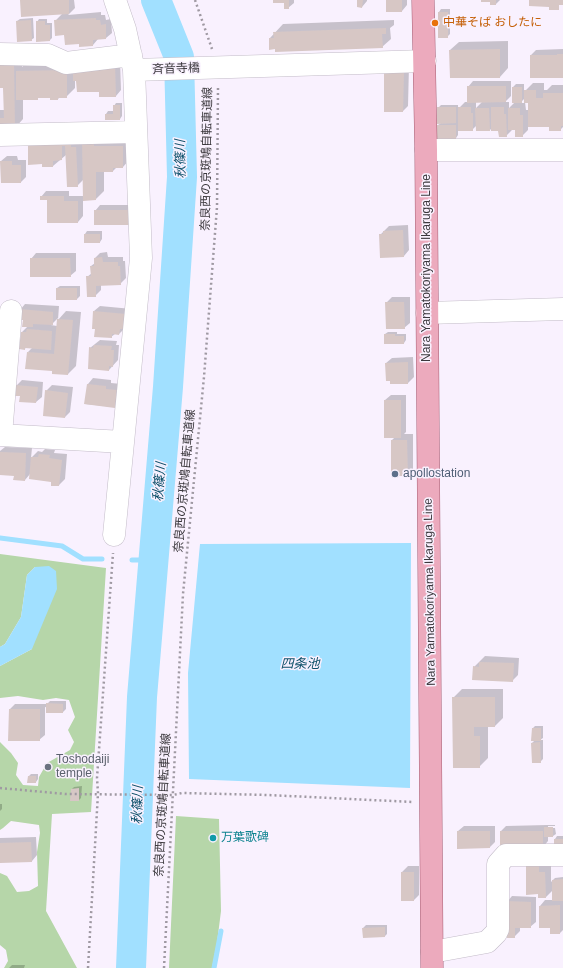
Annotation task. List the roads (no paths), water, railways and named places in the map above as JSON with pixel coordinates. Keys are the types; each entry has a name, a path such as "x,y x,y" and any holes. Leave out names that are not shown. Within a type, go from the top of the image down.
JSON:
{"main road":[{"name":"Nara Yamatokoriyama Ikaruga Line","path":"423,0 426,150 432,960"}],"street":[{"path":"114,535 141,258 132,63 125,29 115,0"},
{"name":"斉音寺橋","path":"0,54 48,55 66,63 132,63 218,68 425,62"},
{"path":"0,135 136,132"},
{"path":"426,150 563,150"},
{"path":"427,312 563,309"},
{"path":"11,311 1,435 124,442"},
{"path":"432,960 487,942 496,933 498,929 498,864 506,856 563,856"}],"water":[{"name":"四条池","path":"411,543 410,788 189,779 188,673 200,544"},
{"path":"49,566 56,571 57,589 32,649 0,666 0,647 5,644 21,617 27,575 35,567"}],"waterway":[{"name":"秋篠川","path":"131,968 142,697 168,387 182,177 179,57 156,0"},
{"path":"0,538 62,546 83,559 102,559"},
{"path":"132,560 154,560"},
{"path":"214,968 221,931"}],"place":[{"name":"中華そば おしたに","path":"435,23"},
{"name":"apollostation","path":"395,474"},
{"name":"Toshodaiji temple","path":"48,767"},
{"name":"万葉歌碑","path":"213,838"}]}
